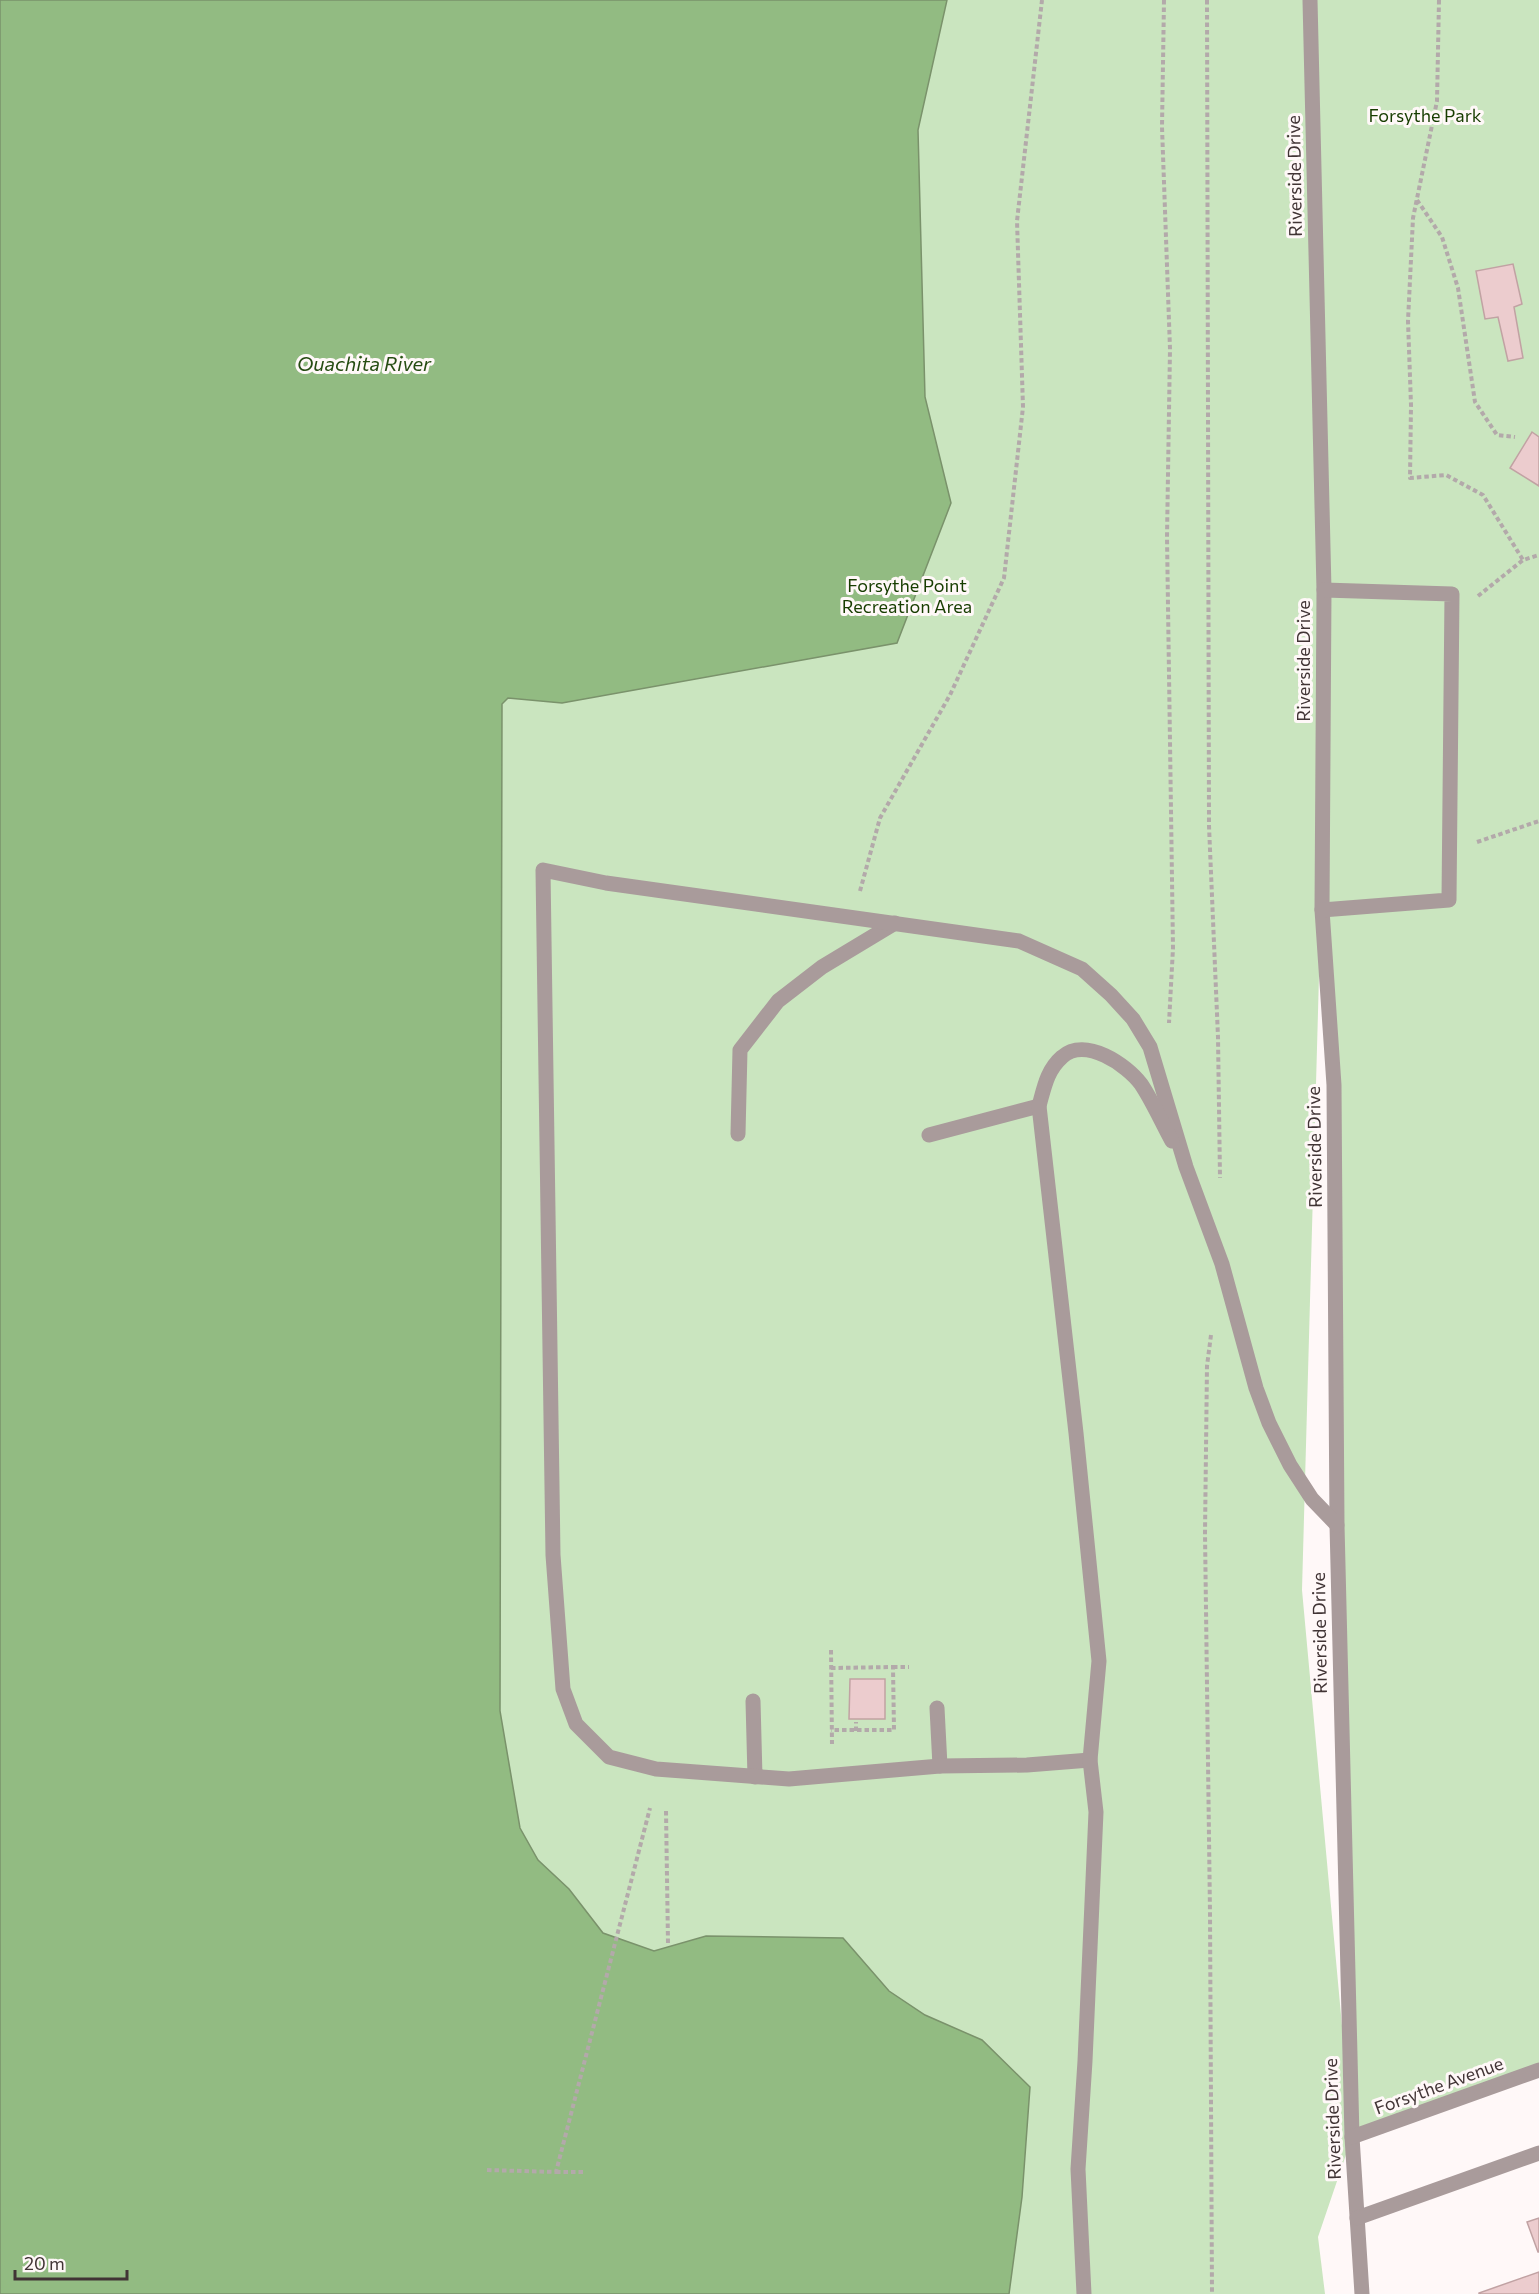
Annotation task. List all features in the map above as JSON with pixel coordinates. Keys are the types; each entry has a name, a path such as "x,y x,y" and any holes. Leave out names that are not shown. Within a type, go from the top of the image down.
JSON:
{"street":[{"name":"Riverside Drive","path":"1310,0 1324,590 1322,910 1334,1085 1337,1525 1352,2137 1362,2294"},
{"path":"1322,910 1449,900 1452,594 1324,590"},
{"path":"1090,1760 1027,1765 940,1766 789,1779 755,1777 656,1769 609,1757 576,1724 563,1689 552,1556 543,870 606,883 1019,941 1082,969 1125,1011 1150,1047 1186,1167 1222,1264 1256,1388 1269,1423 1290,1465 1312,1500 1337,1525"},
{"path":"738,1134 740,1050 778,1001 822,967 896,923"},
{"path":"1084,2294 1078,2169 1096,1812 1090,1760 1098,1661 1076,1433 1039,1106 1048,1075 1063,1055 1083,1050 1105,1055 1124,1066 1141,1084 1186,1167"},
{"path":"929,1135 1039,1106"},
{"path":"753,1701 755,1777"},
{"path":"937,1708 940,1766"},
{"name":"Forsythe Avenue","path":"1352,2137 1539,2070"},
{"path":"1357,2218 1539,2153"}],"path":[{"path":"853,918 880,818 950,695 1004,578 1023,407 1017,221 1042,0"},
{"path":"1164,0 1161,127 1170,349 1167,537 1173,948 1168,1026"},
{"path":"1207,0 1209,826 1218,1037 1220,1180"},
{"path":"1439,0 1437,101 1413,218 1408,321 1412,405 1410,478 1446,475 1483,495 1523,560"},
{"path":"1417,199 1442,237 1458,288 1475,402 1497,435 1515,437"},
{"path":"1451,619 1523,560 1539,555"},
{"path":"1449,850 1539,821"},
{"path":"1212,1332 1207,1366 1205,1533 1212,2294"},
{"path":"831,1650 832,1743"},
{"path":"831,1730 894,1730 893,1667"},
{"path":"831,1668 909,1667"},
{"path":"856,1722 856,1731"},
{"path":"556,2172 650,1808"},
{"path":"666,1811 668,1943"},
{"path":"487,2170 585,2172"}],"green space":[{"name":"Forsythe Point Recreation Area","path":"498,0 1539,0 1539,2066 1352,2137 1318,2237 1325,2294 996,2294 495,1874","holes":["1324,795 1351,2124 1302,1590"]}],"water":[{"name":"Ouachita River","path":"0,0 947,0 918,130 925,397 951,503 897,643 562,703 508,698 502,704 500,1711 520,1828 538,1860 569,1889 603,1933 654,1951 706,1936 843,1938 889,1991 925,2015 982,2040 1030,2087 1022,2197 1009,2294 0,2294"}],"building":[{"path":"1513,264 1522,304 1514,307 1523,358 1508,361 1498,317 1485,319 1476,271"},
{"path":"1532,432 1539,437 1539,486 1510,468"},
{"path":"850,1679 885,1679 885,1719 849,1719"},
{"path":"1539,2218 1539,2252 1538,2252 1527,2222"},
{"path":"1539,2272 1539,2294 1479,2294 1479,2293"}],"park label":[{"name":"Forsythe Park","path":"1425,116"}]}
